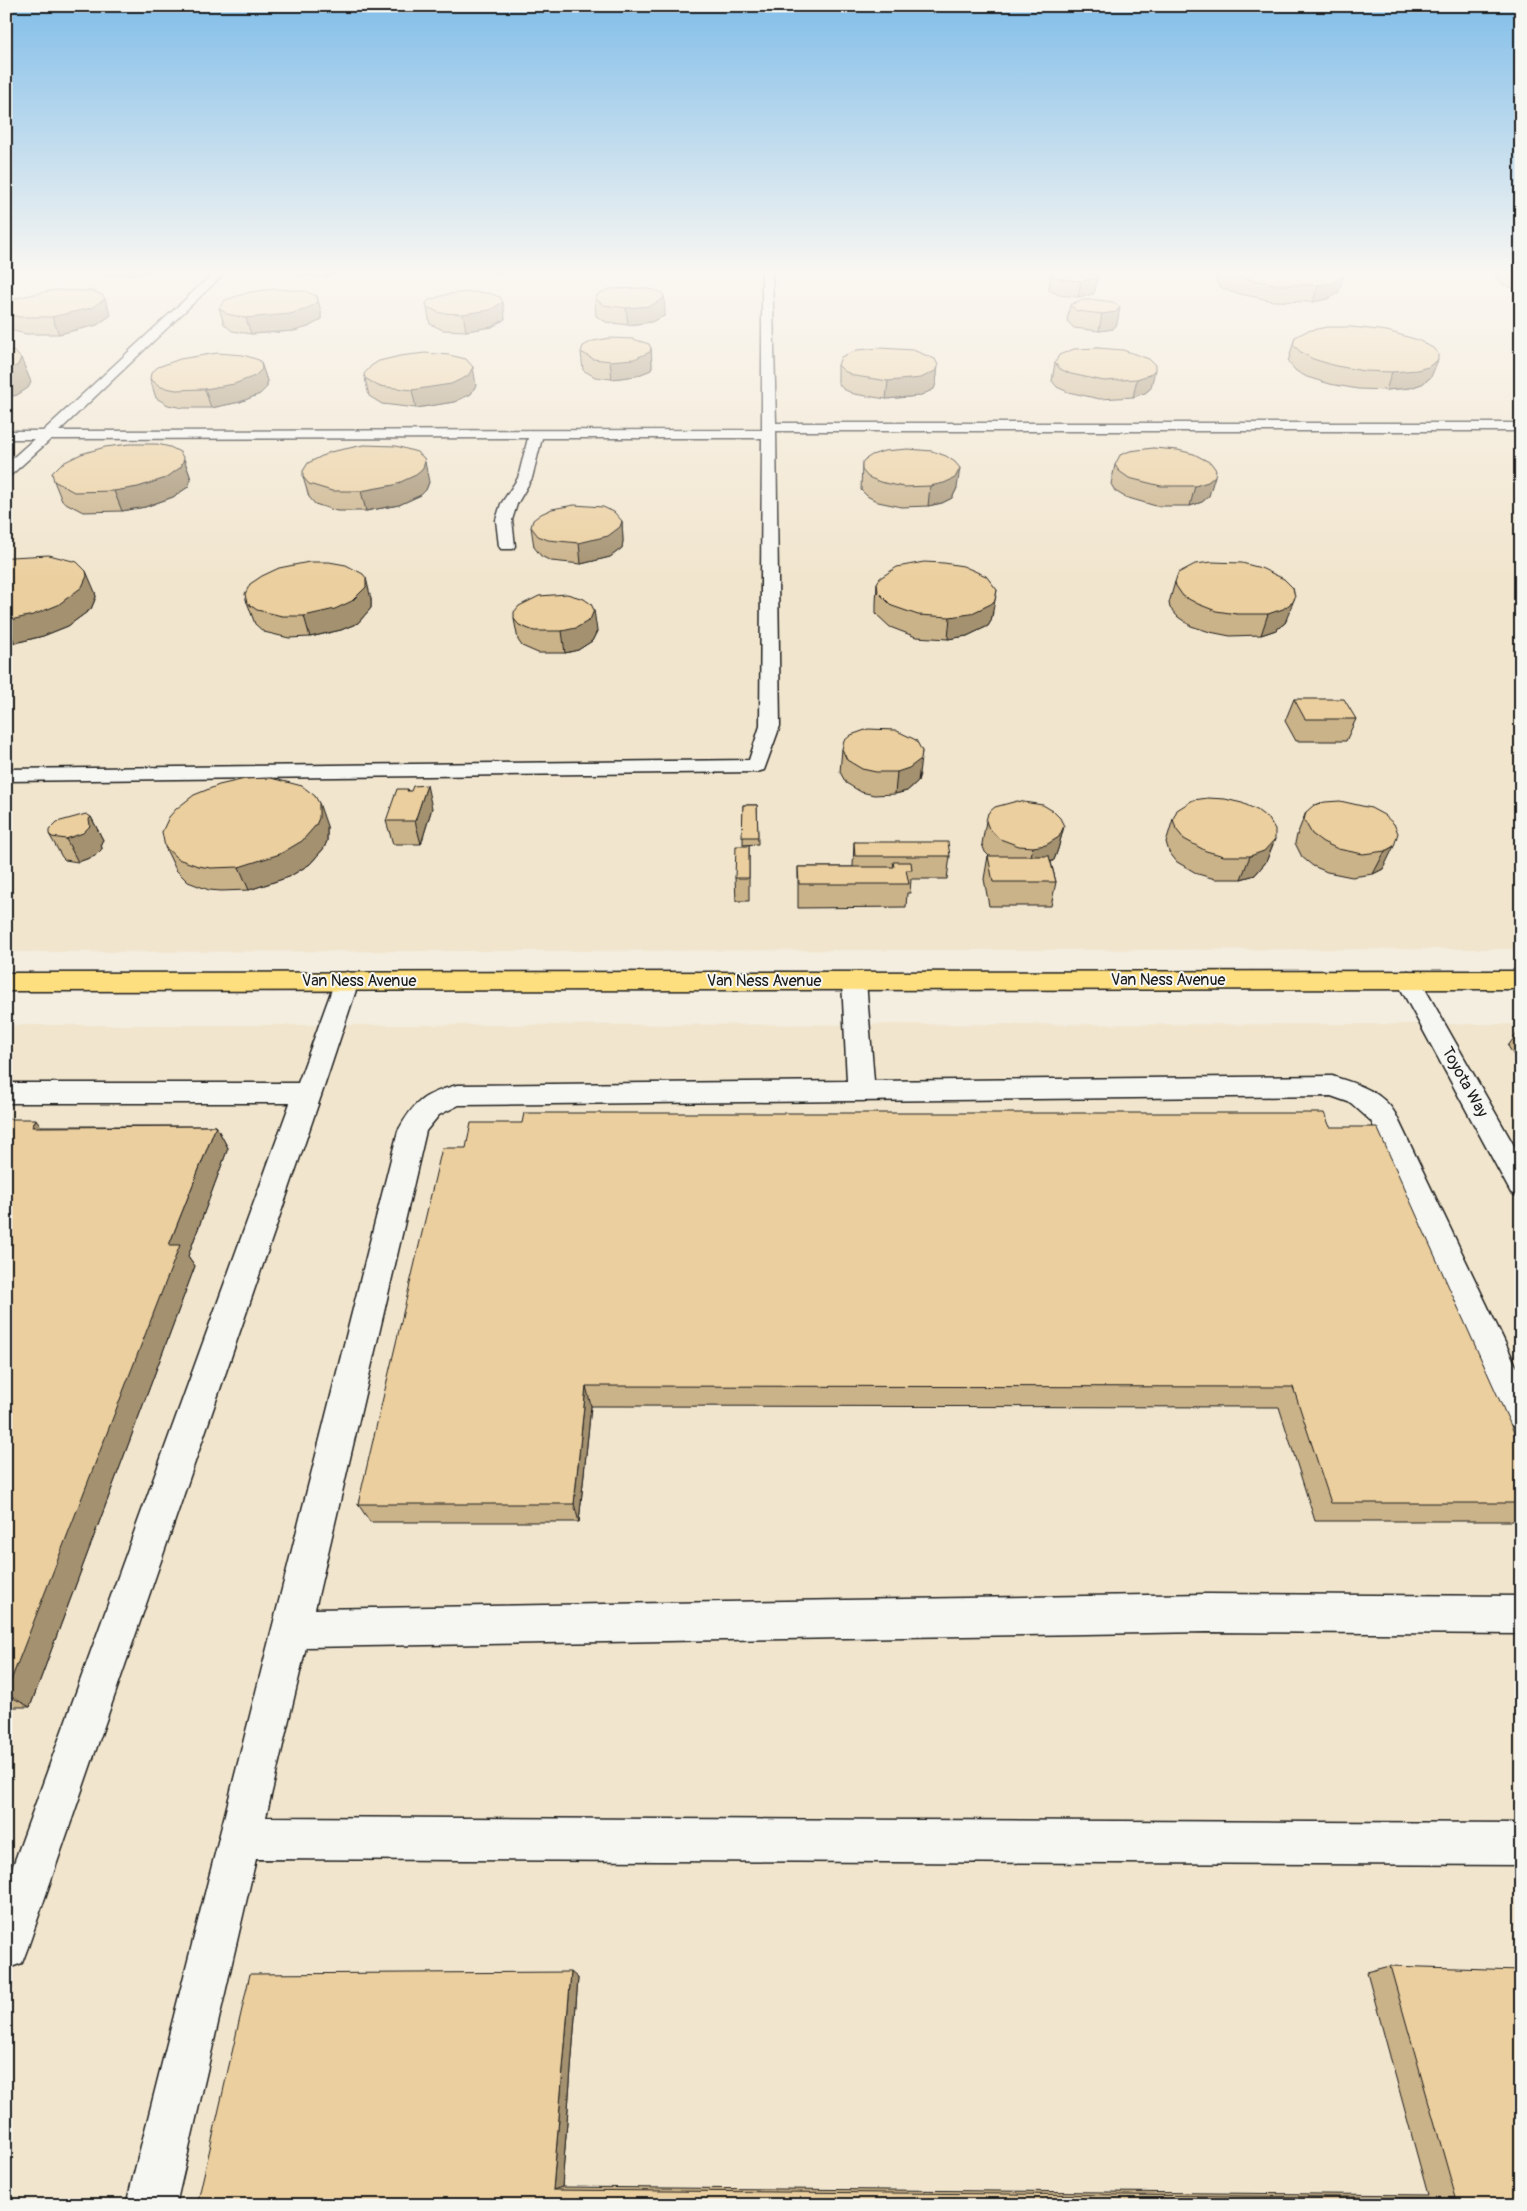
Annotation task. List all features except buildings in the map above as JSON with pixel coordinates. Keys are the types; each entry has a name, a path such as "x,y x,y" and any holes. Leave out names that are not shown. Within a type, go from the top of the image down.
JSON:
{"main road":[{"name":"Van Ness Avenue","path":"6,982 1521,980"}],"street":[{"path":"6,472 113,373"},
{"path":"6,775 757,766 770,726 768,373"},
{"path":"6,435 536,435 769,431 1521,427"},
{"path":"507,546 504,520 509,504 525,478 536,435"},
{"name":"Toyota Way","path":"1408,980 1521,1185"},
{"path":"6,1947 347,981"},
{"path":"854,981 861,1091"},
{"path":"151,2205 412,1132 422,1111 441,1100 457,1095 1332,1086 1361,1096 1382,1115 1521,1413"},
{"path":"6,1093 308,1093"},
{"path":"292,1628 1207,1613 1521,1615"},
{"path":"240,1838 1521,1844"}],"shaded area":[{"path":"6,373 1521,373 1521,949 6,952"},
{"path":"1521,1024 1521,2205 6,2205 6,1025"}]}
